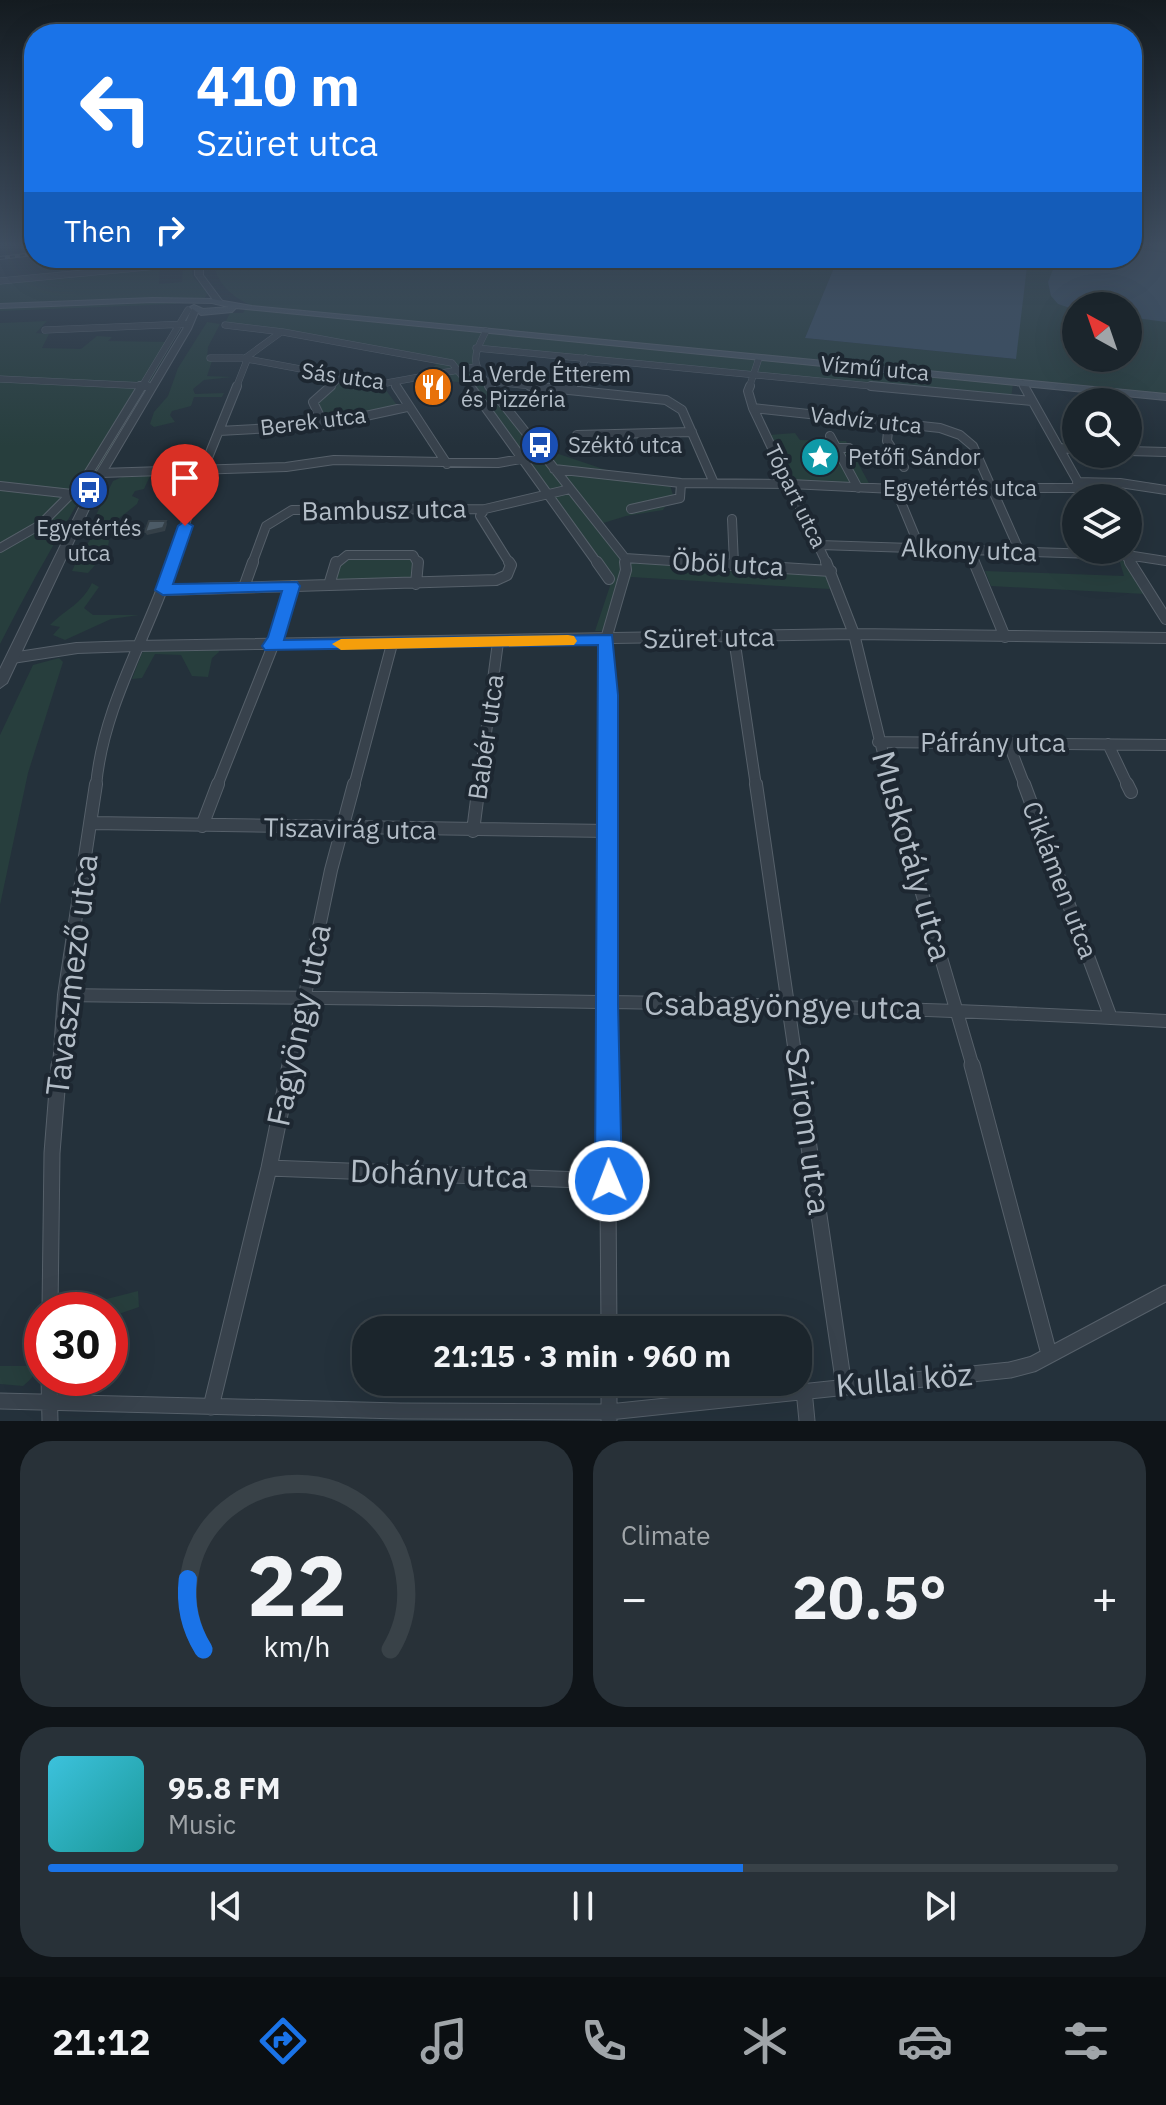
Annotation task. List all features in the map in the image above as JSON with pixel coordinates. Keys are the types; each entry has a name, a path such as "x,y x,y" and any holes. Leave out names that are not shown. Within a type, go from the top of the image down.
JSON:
{"main road":[{"name":"Vízmű utca","path":"298,313 1166,397"}],"street":[{"path":"0,548 40,525 73,494 148,386 193,313"},
{"path":"45,330 186,326 206,313"},
{"path":"225,325 442,359 457,370 609,579"},
{"path":"486,331 476,348 475,367 625,558 626,570 606,639 609,1316"},
{"path":"245,360 279,332"},
{"name":"Vízmű utca","path":"476,348 1032,401"},
{"name":"Sás utca","path":"210,358 245,360 394,383 475,367"},
{"path":"571,389 586,358"},
{"name":"Tópart utca","path":"759,358 748,391 753,408 820,545 854,634"},
{"name":"Tavaszmező utca","path":"50,1292 52,1153 64,995 92,823 99,751 136,646 163,590 203,470 245,360"},
{"path":"324,425 313,402 341,377"},
{"path":"0,379 148,386"},
{"path":"486,381 666,400 682,410 714,483"},
{"path":"394,383 447,464"},
{"path":"1022,383 1078,484"},
{"path":"0,683 101,473 148,386"},
{"name":"Berek utca","path":"219,431 324,425 407,407"},
{"name":"Vadvíz utca","path":"753,408 940,428 960,435 973,446 1020,552"},
{"path":"889,422 887,441 904,467"},
{"path":"577,435 692,432"},
{"path":"830,436 858,488"},
{"path":"837,448 849,448"},
{"path":"1142,451 1166,452"},
{"path":"101,473 286,467 334,460 447,464 525,460 544,455"},
{"name":"Egyetértés utca","path":"554,469 681,483 790,484 977,493 1062,486"},
{"path":"631,509 680,498 681,483"},
{"name":"Egyetértés utca","path":"1099,484 1126,484"},
{"path":"0,486 90,496"},
{"name":"Egyetértés utca","path":"1142,487 1166,491"},
{"name":"Bambusz utca","path":"244,587 266,526 292,510 485,509 570,489"},
{"path":"896,490 920,548"},
{"path":"163,590 491,581 509,572 511,565 480,516 485,509"},
{"path":"732,519 734,565"},
{"path":"586,545 608,539"},
{"name":"Alkony utca","path":"820,545 1062,552"},
{"path":"970,551 1005,637"},
{"path":"329,585 337,560 347,555 413,555 418,560 416,584"},
{"name":"Alkony utca","path":"1142,556 1166,561"},
{"name":"Öböl utca","path":"625,558 831,571"},
{"path":"1132,564 1166,619"},
{"path":"202,826 276,638 292,586"},
{"path":"1154,598 1166,599"},
{"name":"Szüret utca","path":"12,658 77,648 136,646 854,634 1166,638"},
{"name":"Muskotály utca","path":"854,634 878,742 957,1009 1049,1354"},
{"name":"Szirom utca","path":"734,638 844,1386"},
{"name":"Babér utca","path":"473,831 498,642"},
{"name":"Fagyöngy utca","path":"211,1407 269,1168 331,870 392,644"},
{"name":"Páfrány utca","path":"878,742 1166,745"},
{"name":"Ciklámen utca","path":"1008,742 1111,1018"},
{"path":"1108,744 1131,792"},
{"name":"Tiszavirág utca","path":"92,823 608,831"},
{"name":"Csabagyöngye utca","path":"64,995 790,1004 957,1009 1166,1021"},
{"name":"Dohány utca","path":"269,1168 609,1181"},
{"name":"Kullai köz","path":"812,1389 1010,1370 1033,1364 1166,1293"},
{"path":"49,1396 50,1421"},
{"name":"Kullai köz","path":"0,1401 609,1416 759,1396"},
{"path":"805,1396 807,1421"}],"green space":[{"path":"230,313 815,313 805,338 1015,359 1021,313 1062,313 1062,372 1142,372 1142,313 1166,313 1166,395 1142,393 1142,388 1084,388 1013,382 1011,400 478,347 477,365 541,448 615,473 669,482 673,495 663,510 600,524 628,556 824,568 830,589 631,577 611,631 595,631 610,586 466,383 424,378 438,362 263,331 223,327"},
{"path":"47,321 36,333 49,334 42,348 81,349 97,336 112,337 108,341 173,342 62,529 0,644 0,323"},
{"path":"207,322 220,324 208,347 207,359 228,360 212,361 207,376 232,377 204,380 193,389 195,394 224,393 222,397 194,397 191,406 172,411 170,415 175,422 154,427 150,424 154,412 168,396 178,368"},
{"path":"340,381 385,389 397,405 326,421 318,402"},
{"path":"795,433 800,440 846,441 871,487 793,482 769,435"},
{"path":"150,476 144,489 135,491 132,496 139,499 137,504 102,532 109,541 98,562 88,573 72,571 89,542 91,537 85,537 113,481 122,477"},
{"path":"409,557 413,562 412,580 333,582 339,562 346,558"},
{"path":"1120,564 1127,564 1146,594 991,586 985,571 1124,576"},
{"path":"92,583 99,587 84,608 93,615 139,615 111,619 65,640 53,635 60,627 50,625 78,601"},
{"path":"218,648 219,652 212,658 208,677 192,676 181,655 155,654 142,678 132,679 142,653 147,649"},
{"path":"59,658 63,662 28,773 0,905 0,735 33,665"},
{"path":"138,1291 139,1307 128,1311 128,1294"},
{"path":"0,1366 24,1366 24,1385 0,1384"}],"water":[{"path":"815,313 1021,313 1016,359 805,338"},
{"path":"1142,313 1166,313 1166,322 1142,319"}],"building":[{"path":"149,521 166,521 163,528 145,532"}],"slow traffic":[{"path":"341,644 568,641"}],"place":[{"name":"La Verde Étterem és Pizzéria","path":"433,387"},
{"name":"Széktó utca","path":"540,445"},
{"name":"Petőfi Sándor","path":"820,457"},
{"name":"Egyetértés utca","path":"89,490"}],"route":[{"path":"185,526 163,590 292,586 271,646 606,639 609,664 606,1004 609,1181"}]}
